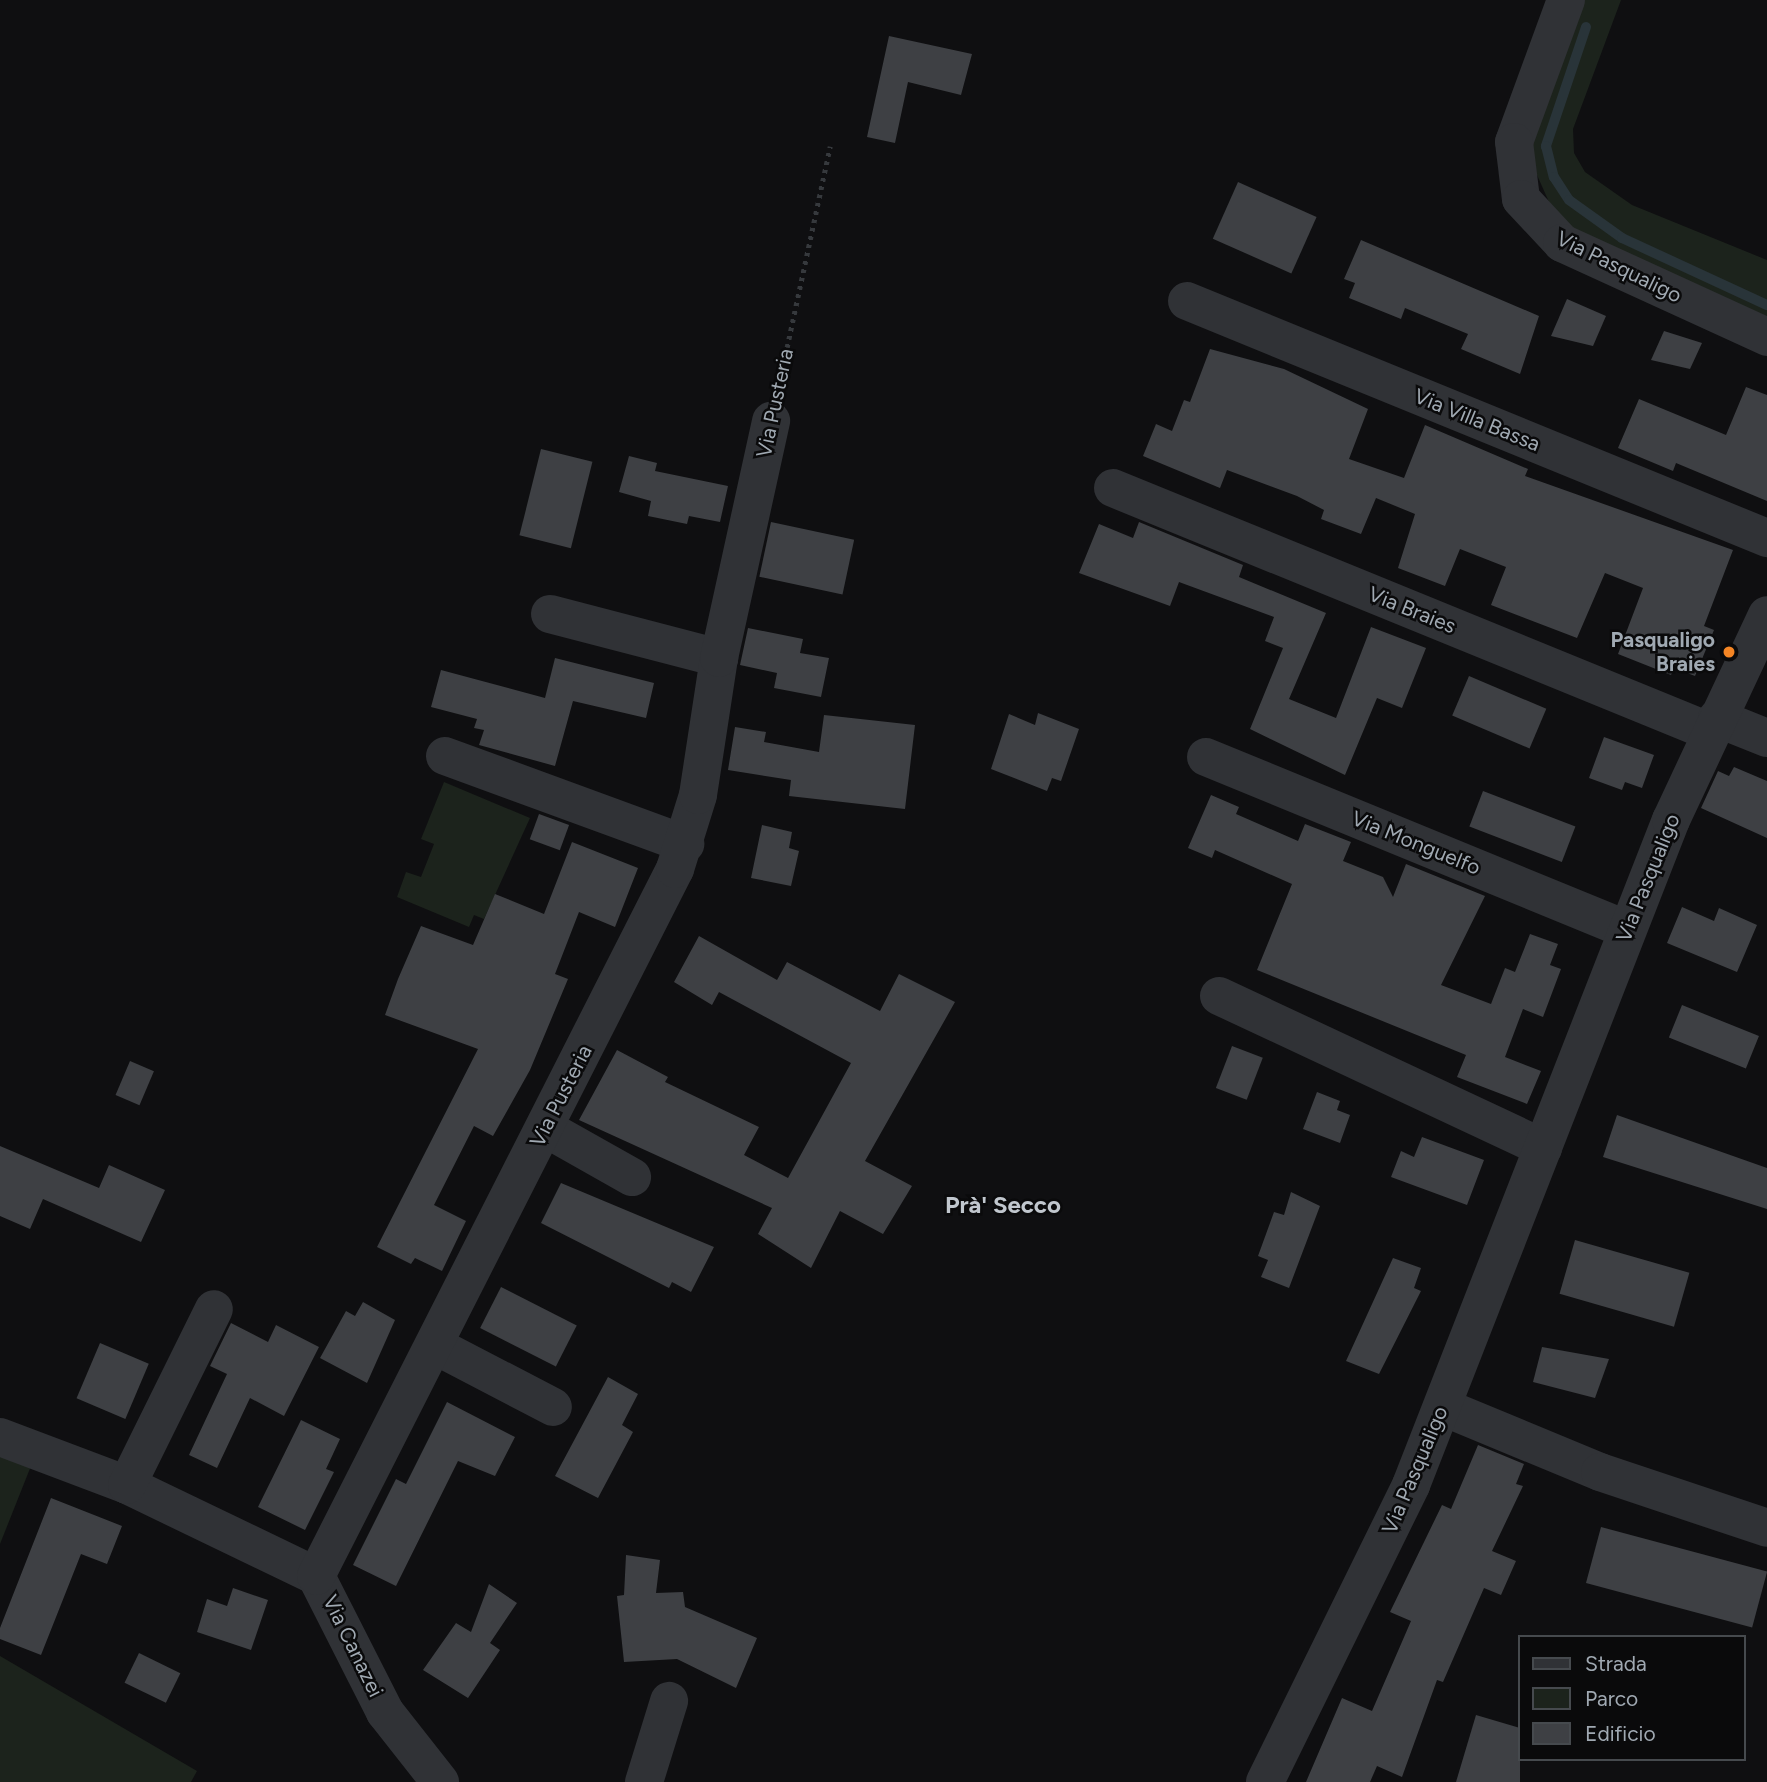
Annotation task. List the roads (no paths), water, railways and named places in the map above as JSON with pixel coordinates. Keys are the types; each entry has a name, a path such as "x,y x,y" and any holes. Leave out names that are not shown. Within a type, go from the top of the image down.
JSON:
{"street":[{"name":"Via Pasqualigo","path":"1566,0 1514,142 1521,199 1562,243 1767,337"},
{"name":"Via Villa Bassa","path":"1187,301 1767,538"},
{"name":"Via Pusteria","path":"316,1576 545,1128 685,844 719,658 771,421"},
{"name":"Via Braies","path":"1113,488 1714,725 1767,738"},
{"path":"550,614 719,658"},
{"name":"Via Pasqualigo","path":"1265,1782 1443,1407 1627,930 1714,725 1767,615"},
{"path":"445,756 685,844"},
{"name":"Via Monguelfo","path":"1206,757 1627,930"},
{"path":"1219,996 1543,1148"},
{"path":"545,1128 632,1177"},
{"path":"127,1485 214,1309"},
{"path":"434,1345 553,1407"},
{"path":"1443,1407 1600,1472 1767,1528"},
{"name":"Via Canazei","path":"0,1437 127,1485 316,1576 385,1712 440,1782"},
{"path":"644,1782 669,1701"}],"waterway":[{"path":"1586,27 1546,146 1554,177 1569,200 1622,238 1767,305"}],"place":[{"name":"Pasqualigo Braies","path":"1729,652"}],"district":[{"name":"Prà' Secco","path":"1003,1205"}]}
